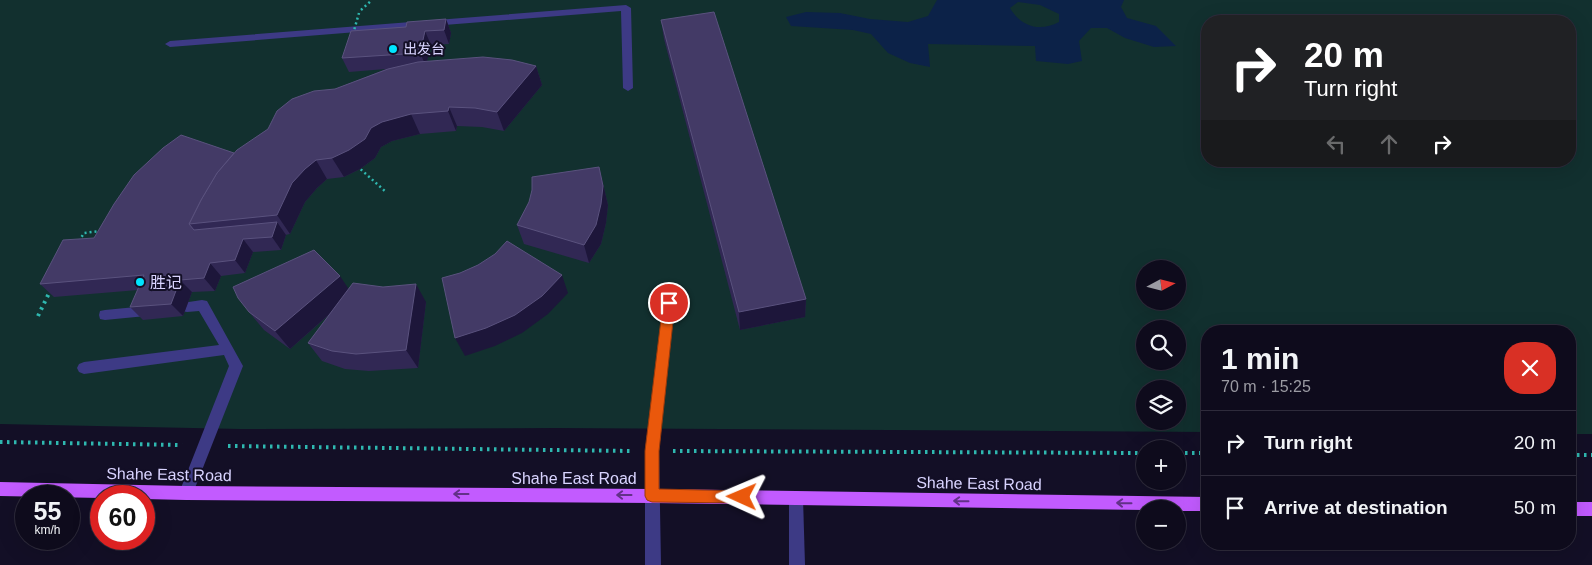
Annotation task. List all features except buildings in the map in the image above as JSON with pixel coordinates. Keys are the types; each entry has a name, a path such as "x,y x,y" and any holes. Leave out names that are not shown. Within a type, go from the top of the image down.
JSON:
{"main road":[{"name":"Shahe East Road","path":"0,489 1201,504"},
{"path":"1576,508 1592,509"}],"street":[{"path":"170,44 626,8 628,88"},
{"path":"653,565 652,451 669,303"},
{"path":"186,492 236,366 202,305 187,307"},
{"path":"105,314 146,311"},
{"path":"84,368 228,349"},
{"path":"796,498 796,565"}],"path":[{"path":"352,35 360,13 372,0"},
{"path":"353,163 386,192"},
{"path":"74,249 84,233 110,231"},
{"path":"38,316 55,281"},
{"path":"0,442 652,451 1136,453"},
{"path":"1186,453 1201,453"},
{"path":"1576,455 1592,455"}],"green space":[{"path":"0,0 1592,0 1592,434 1576,434 1576,325 1201,325 1201,432 556,428 240,429 0,424"}],"water":[{"path":"937,0 1124,0 1121,7 1127,18 1156,26 1176,46 1154,47 1125,38 1107,28 1091,28 1079,41 1082,61 1068,64 1036,61 1035,46 928,44 930,67 910,63 888,53 871,34 853,30 791,26 786,17 806,12 840,13 870,19 908,22 928,16","holes":["1018,2 1040,5 1059,14 1059,22 1045,27 1032,26 1020,20 1010,8"]}],"place":[{"name":"出发台","path":"393,49"},
{"name":"胜记","path":"140,282"}],"route":[{"path":"669,303 652,451 652,496 742,497"}]}
